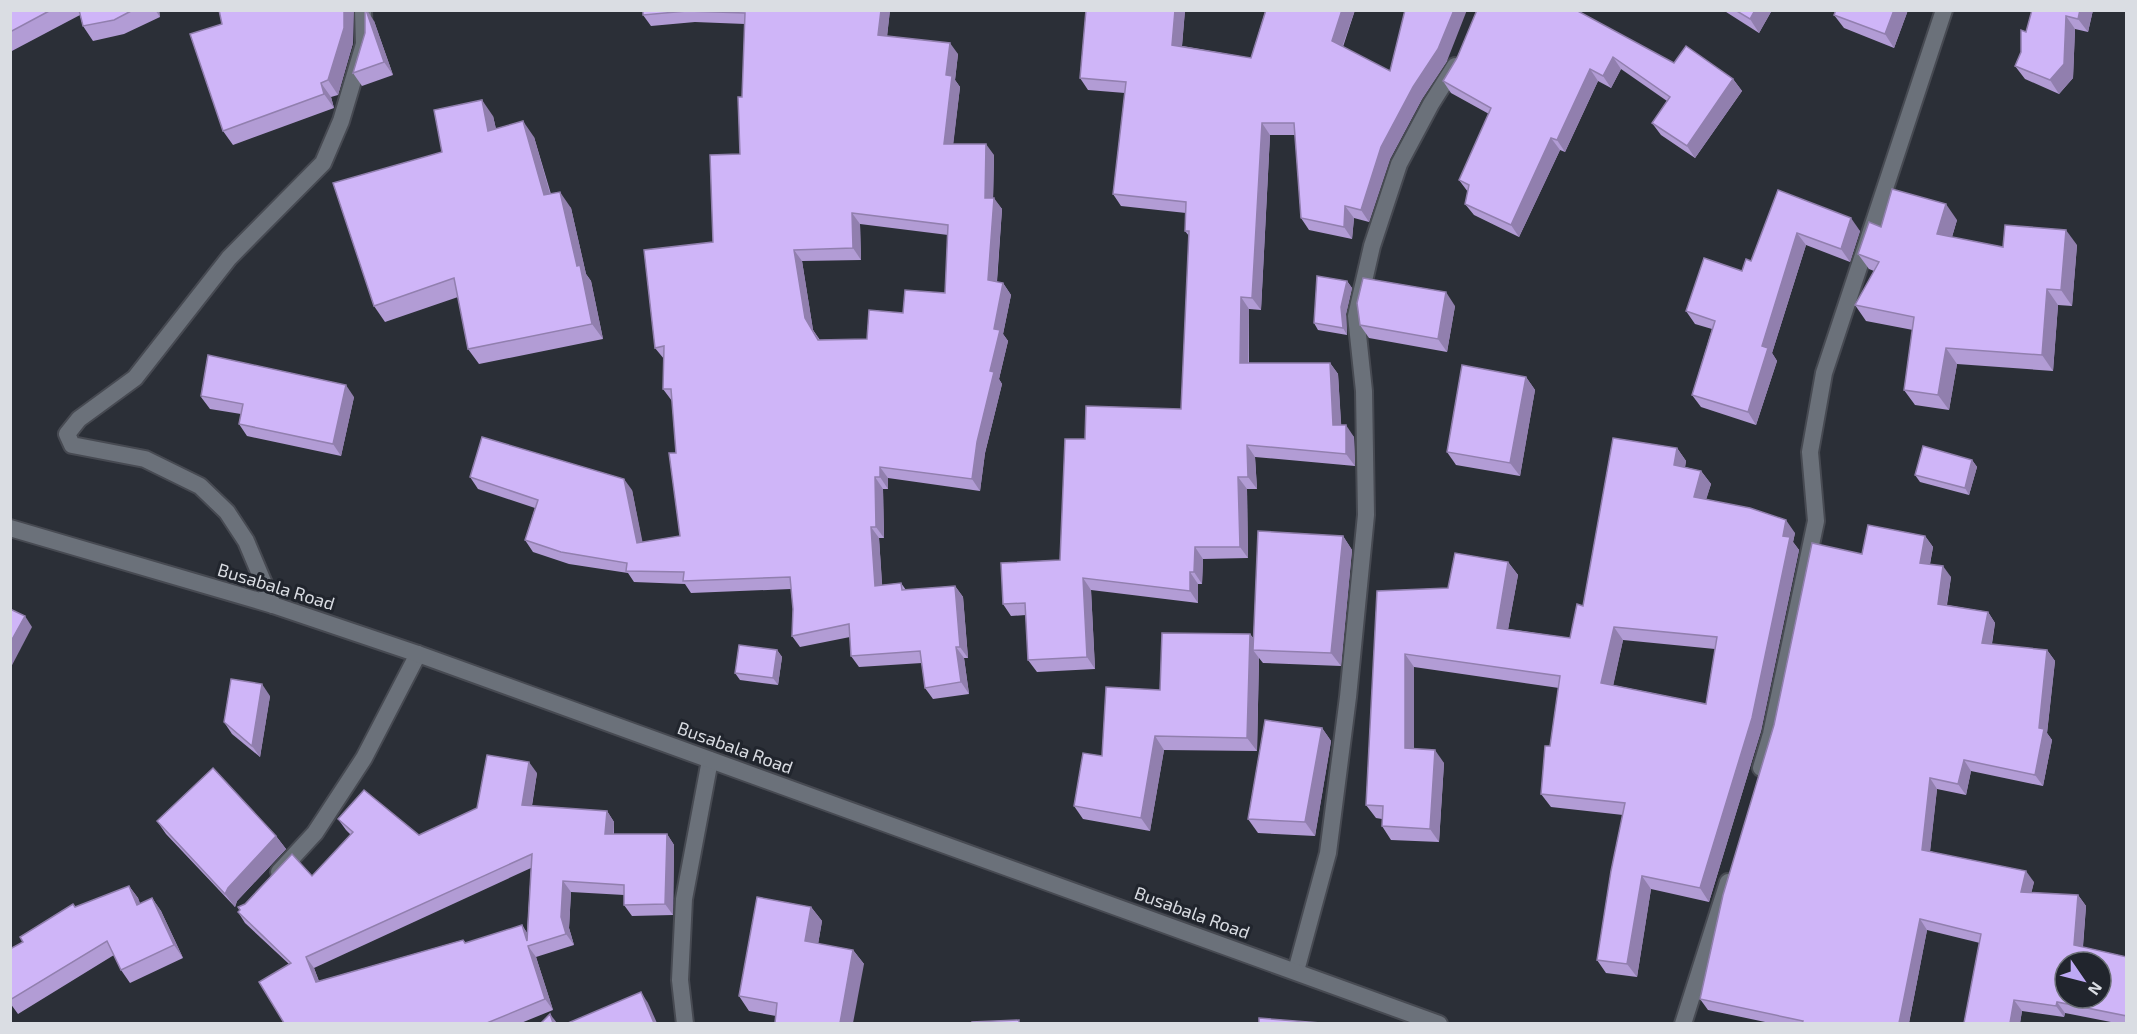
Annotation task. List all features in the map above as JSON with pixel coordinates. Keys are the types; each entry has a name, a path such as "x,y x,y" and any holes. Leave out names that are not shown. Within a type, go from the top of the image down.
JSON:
{"street":[{"path":"273,605 246,541 227,512 200,486 145,459 72,445 67,434 79,419 135,378 229,258 323,164 341,121 364,44 363,10"},
{"path":"1755,790 1771,734 1816,521 1810,452 1814,419 1824,373 1944,10"},
{"path":"1296,971 1328,853 1348,697 1366,515 1364,391 1356,315 1372,246 1399,164 1460,56"},
{"name":"Busabala Road","path":"10,528 273,605 418,654 1440,1023"},
{"path":"269,883 315,833 364,758 418,654"},
{"path":"685,1023 680,980 684,899 710,760"},
{"path":"1683,1023 1732,868"}],"building":[{"path":"10,10 51,10 10,32"},
{"path":"79,10 133,10 114,20 83,26"},
{"path":"219,10 344,10 344,28 328,80 321,83 324,94 223,131 190,34 222,24"},
{"path":"365,10 384,62 353,73 365,33"},
{"path":"643,10 881,10 878,35 950,43 946,75 952,76 944,144 986,144 985,198 994,198 988,280 1003,283 994,329 1000,330 990,371 994,372 977,442 972,479 880,467 880,477 875,477 876,527 871,527 875,586 901,583 902,590 955,586 960,647 956,647 961,682 925,688 920,651 851,656 849,624 792,636 793,609 790,577 683,581 684,572 626,571 627,563 561,552 525,540 538,500 470,477 482,437 624,479 637,543 680,536 669,453 676,453 671,389 663,389 664,346 655,348 644,250 713,242 710,155 740,154 738,97 742,97 745,13 687,11 643,15","holes":["852,213 948,225 945,293 905,290 903,313 869,310 867,339 818,340 805,318 794,250 853,248"]},
{"path":"1086,10 1175,10 1172,45 1251,58 1266,10 1342,10 1332,41 1390,71 1405,10 1454,10 1438,49 1413,87 1381,147 1361,210 1345,206 1344,227 1301,218 1294,123 1262,123 1252,298 1241,297 1240,363 1330,363 1333,425 1346,425 1346,454 1247,445 1248,477 1238,477 1240,547 1195,547 1194,572 1190,572 1190,591 1083,578 1087,657 1028,660 1025,603 1003,604 1001,563 1060,560 1065,439 1085,439 1086,406 1181,409 1189,231 1185,231 1186,202 1113,194 1126,82 1080,78"},
{"path":"1477,10 1576,10 1674,63 1686,46 1733,79 1687,146 1652,123 1670,97 1613,57 1603,76 1590,69 1557,140 1551,138 1511,225 1465,204 1469,185 1459,180 1491,108 1443,81 1457,58"},
{"path":"1735,10 1755,10 1750,19"},
{"path":"1836,10 1894,10 1885,34 1834,15"},
{"path":"2032,10 2080,10 2078,19 2066,16 2064,64 2050,80 2015,66 2021,52 2021,30 2026,32"},
{"path":"482,100 488,131 523,121 544,195 560,192 577,266 580,265 592,324 468,349 454,278 374,306 333,183 442,152 434,110"},
{"path":"1892,189 1946,204 1937,234 2003,247 2005,225 2066,230 2061,290 2047,289 2042,355 1946,348 1938,395 1904,390 1914,317 1855,305 1879,262 1858,254 1869,222 1881,227"},
{"path":"1778,190 1851,218 1841,249 1797,233 1762,346 1768,348 1748,412 1692,395 1715,321 1686,311 1704,258 1742,271 1746,259 1751,261"},
{"path":"1317,276 1347,281 1341,307 1343,328 1314,323"},
{"path":"1363,278 1446,292 1438,339 1360,325 1357,303"},
{"path":"208,355 346,385 333,444 239,424 243,404 201,396"},
{"path":"1462,365 1526,377 1510,463 1447,452"},
{"path":"1613,438 1677,448 1674,465 1701,471 1694,497 1750,508 1786,520 1783,536 1790,537 1752,718 1700,888 1642,876 1627,964 1597,960 1611,871 1625,803 1541,794 1545,746 1550,746 1560,676 1405,654 1405,748 1435,750 1430,829 1382,826 1383,806 1366,805 1377,591 1448,588 1455,553 1508,562 1497,628 1570,638 1577,604 1583,606","holes":["1614,627 1717,637 1706,704 1601,683"]},
{"path":"1923,446 1972,460 1965,488 1915,475"},
{"path":"1868,525 1925,536 1920,563 1943,566 1938,604 1988,612 1982,643 2047,650 2039,728 2044,729 2035,775 1964,760 1958,784 1930,778 1922,850 2026,871 2021,892 2078,895 2074,945 2096,950 2053,950 2053,1006 2014,1000 2010,1023 1964,1023 1981,934 1920,919 1899,1023 1802,1023 1803,1021 1700,999 1723,895 1774,725 1812,543 1862,554"},
{"path":"1258,531 1343,536 1331,653 1253,650"},
{"path":"10,609 25,616 10,643"},
{"path":"1162,633 1250,634 1247,738 1155,736 1141,818 1074,806 1083,753 1102,756 1106,687 1160,690"},
{"path":"739,645 777,650 773,678 735,673"},
{"path":"231,679 262,684 252,746 224,722"},
{"path":"1265,720 1322,728 1305,822 1248,819"},
{"path":"487,755 529,762 522,805 607,811 605,834 667,834 665,904 624,905 624,885 563,881 561,917 566,934 528,946 545,999 487,1023 284,1023 259,982 291,963 238,912 240,910 238,907 245,904 292,854 312,876 353,832 338,819 364,790 419,835 477,808","holes":["532,854 527,941 522,925 465,943 463,940 316,982 306,957"]},
{"path":"213,768 276,836 225,894 157,821"},
{"path":"129,886 137,905 152,898 174,945 121,970 107,941 10,1000 10,949 23,942 20,937 73,904 75,907"},
{"path":"757,897 811,907 805,941 853,950 840,1023 775,1023 777,1003 739,996"},
{"path":"2113,954 2127,957 2127,1016 2097,1010 2113,1010"},
{"path":"641,992 654,1023 568,1023"},
{"path":"550,1014 553,1023 541,1023"},
{"path":"1259,1018 1321,1023 1259,1023"},
{"path":"1019,1020 1019,1023 972,1023 972,1022"}]}
